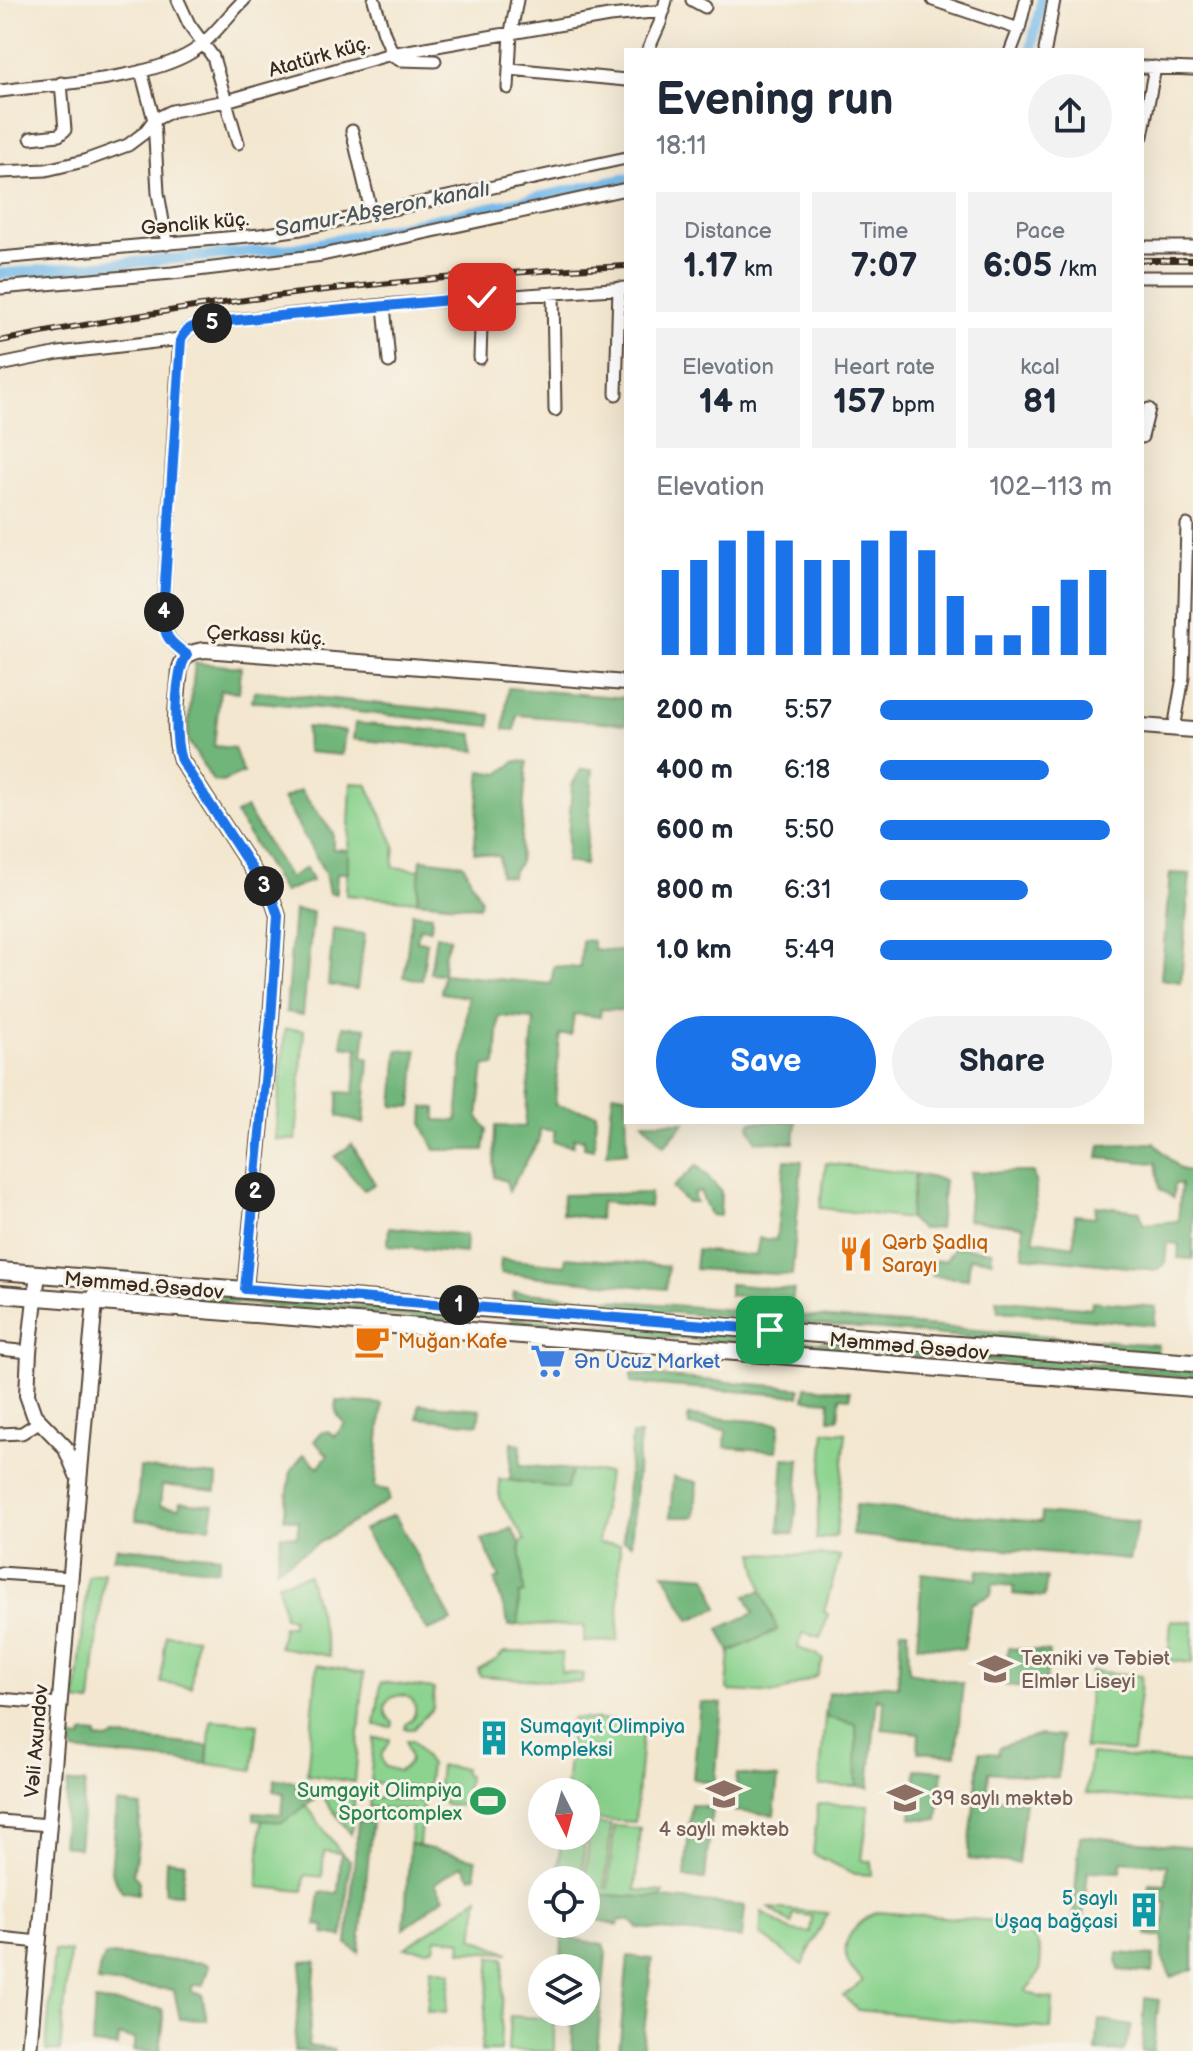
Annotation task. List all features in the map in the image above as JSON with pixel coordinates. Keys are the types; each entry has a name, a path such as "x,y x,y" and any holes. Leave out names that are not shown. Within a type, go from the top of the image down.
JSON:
{"main road":[{"name":"Məmməd Əsədov","path":"0,1271 1193,1363"},
{"name":"Məmməd Əsədov","path":"0,1294 1193,1388"}],"street":[{"path":"178,0 189,24 218,68 238,143"},
{"path":"0,91 141,71 175,61 204,43 244,0"},
{"path":"374,0 391,54 400,60 435,61"},
{"path":"508,88 511,32 517,0"},
{"path":"692,0 705,7"},
{"path":"933,0 1019,29"},
{"path":"1012,48 1026,0"},
{"path":"1045,48 1054,0"},
{"path":"649,48 665,6"},
{"name":"Atatürk küç.","path":"0,172 46,170 84,161 128,145 144,133 154,120 172,111 226,101 391,54 665,6"},
{"path":"1144,67 1193,69"},
{"path":"1144,125 1155,67"},
{"path":"510,69 624,80"},
{"path":"141,71 154,120 157,179 167,244"},
{"path":"31,138 59,135 65,130 61,83"},
{"path":"352,131 372,215"},
{"name":"Gənclik küç.","path":"0,258 301,229 624,158"},
{"path":"0,288 172,273 322,255 624,189"},
{"path":"1144,247 1193,247"},
{"path":"1144,277 1193,277"},
{"path":"187,655 169,641 163,614 181,339 185,331 193,326 384,305 622,288 616,394"},
{"path":"553,293 555,410"},
{"path":"480,358 482,297"},
{"path":"384,305 389,362"},
{"path":"0,365 59,353 181,339"},
{"path":"1144,429 1149,409"},
{"path":"1174,729 1183,677 1187,525"},
{"name":"Çerkassı küç.","path":"245,1289 278,916 273,901 177,750 175,731 180,668 187,655 200,650 219,650 624,683"},
{"path":"1144,726 1193,730"},
{"path":"38,1273 27,1395 39,1422 65,1447 78,1481"},
{"name":"Vəli Axundov","path":"29,2051 97,1278"},
{"path":"0,1349 29,1352"},
{"path":"52,1432 71,1433 77,1430 85,1417"},
{"path":"0,1434 22,1433 39,1422"},
{"path":"0,1573 70,1578"},
{"path":"0,1699 59,1704"},
{"path":"0,1821 49,1825"},
{"path":"0,1938 39,1942"}],"green space":[{"path":"195,663 241,667 239,692 220,690 214,746 234,748 243,773 222,782 213,781 187,739"},
{"path":"508,688 624,698 624,724 517,715 515,730 504,729"},
{"path":"254,691 491,715 490,726 252,701"},
{"path":"355,723 473,734 477,751 353,739"},
{"path":"306,727 345,731 342,755 307,752"},
{"path":"516,761 527,762 519,864 513,870 512,877 500,875 499,856 474,852 481,771 499,774"},
{"path":"581,769 593,769 585,865 566,862 572,785"},
{"path":"351,783 367,784 395,846 393,867 420,870 417,901 346,895"},
{"path":"300,790 333,833 333,849 348,850 348,873 337,873 336,894 329,893 325,873 283,799"},
{"path":"246,808 289,878 306,868 312,881 283,892 236,814"},
{"path":"421,859 463,864 481,900 479,907 417,901"},
{"path":"1170,873 1190,874 1181,982 1161,979"},
{"path":"294,910 313,912 303,1015 286,1012"},
{"path":"412,913 432,915 431,929 419,928 417,941 427,942 422,980 404,977"},
{"path":"333,929 365,934 357,989 328,985"},
{"path":"436,935 450,938 444,956 443,974 430,973"},
{"path":"582,940 593,941 593,949 624,952 624,1011 601,1009 600,1017 574,1014 571,1035 560,1035 555,1105 596,1113 594,1149 584,1147 584,1139 574,1138 573,1146 553,1142 555,1131 540,1129 539,1140 509,1191 506,1181 494,1177 495,1126 525,1127 534,1019 499,1016 496,1065 484,1066 478,1117 487,1129 484,1150 435,1150 423,1125 424,1107 436,1108 436,1120 457,1121 468,997 441,993 443,974 551,984 554,966 580,968"},
{"path":"343,1026 366,1028 363,1056 369,1059 364,1124 338,1116 338,1092 354,1093 358,1048 342,1046"},
{"path":"285,1029 304,1030 296,1140 275,1139"},
{"path":"398,1050 417,1050 412,1107 393,1106"},
{"path":"613,1093 624,1095 627,1152 607,1154"},
{"path":"645,1124 683,1124 664,1146"},
{"path":"796,1124 794,1143 756,1141 749,1126"},
{"path":"1154,1143 1180,1169 1193,1172 1193,1259 1178,1258 1179,1244 1167,1243 1165,1264 1156,1270 1023,1256 1023,1226 967,1220 971,1172 1033,1172 1036,1187 1034,1240 1074,1246 1075,1215 1095,1217 1096,1206 1140,1211 1143,1224 1178,1221 1181,1184 1174,1184 1173,1198 1160,1189 1156,1163 1098,1158 1100,1145"},
{"path":"352,1144 375,1184 364,1190 335,1157"},
{"path":"785,1160 802,1161 792,1275 695,1269 697,1250 756,1256 759,1238 776,1240"},
{"path":"826,1163 915,1174 909,1219 820,1208"},
{"path":"697,1165 721,1191 720,1216 710,1215 700,1191 693,1194 696,1202 687,1202 672,1188"},
{"path":"915,1174 944,1180 939,1228 921,1229 909,1219"},
{"path":"650,1193 649,1207 601,1202 599,1219 562,1214 563,1195"},
{"path":"389,1227 466,1235 465,1253 388,1246"},
{"path":"955,1247 992,1251 992,1260 970,1258 968,1279 932,1276 934,1261 946,1260"},
{"path":"566,1257 668,1266 666,1289 500,1273 501,1259 565,1265"},
{"path":"729,1284 794,1290 792,1301 729,1295"},
{"path":"111,1287 459,1314 458,1321 111,1293"},
{"path":"514,1292 1158,1345 1157,1353 513,1299"},
{"path":"996,1299 1091,1308 1092,1301 1156,1307 1154,1325 998,1311"},
{"path":"511,1318 1193,1371 1193,1378 510,1325"},
{"path":"631,1374 800,1388 799,1396 631,1383"},
{"path":"806,1387 850,1391 850,1398 840,1397 838,1419 829,1419 830,1401 804,1399"},
{"path":"336,1401 382,1404 375,1488 388,1490 389,1500 276,1569 281,1535 297,1536 299,1521 284,1518 291,1471 304,1454 318,1467 328,1455 314,1441 321,1433 328,1431 335,1436 345,1424 337,1414"},
{"path":"419,1404 480,1409 478,1424 418,1418"},
{"path":"688,1416 780,1423 777,1451 725,1447 726,1430 689,1426"},
{"path":"825,1431 846,1433 836,1536 816,1540"},
{"path":"632,1435 640,1435 631,1544 623,1540"},
{"path":"512,1442 521,1445 520,1465 572,1470 566,1489 510,1480"},
{"path":"784,1458 800,1459 794,1534 779,1531"},
{"path":"140,1468 217,1476 216,1491 162,1485 160,1506 179,1508 180,1502 214,1505 210,1527 136,1520"},
{"path":"572,1470 608,1473 598,1543 620,1544 618,1641 584,1642 584,1626 518,1625 519,1593 524,1593 520,1543 525,1540 499,1498 500,1479 566,1489"},
{"path":"673,1477 697,1482 695,1517 670,1517"},
{"path":"856,1505 1041,1522 1042,1513 1138,1522 1129,1560 852,1535"},
{"path":"393,1515 452,1621 428,1631 363,1530"},
{"path":"511,1528 520,1543 524,1593 519,1594 518,1625 509,1626 495,1580 500,1578 482,1540"},
{"path":"117,1547 220,1556 218,1570 113,1558"},
{"path":"754,1553 840,1556 824,1612 828,1614 821,1638 803,1633 798,1648 823,1660 817,1676 777,1694 727,1689 730,1652 777,1630 762,1591"},
{"path":"978,1570 1047,1578 1044,1597 1013,1594 1014,1586 993,1584 991,1595 971,1604 964,1649 917,1645 922,1573 977,1579"},
{"path":"104,1572 91,1703 76,1701 88,1576"},
{"path":"664,1573 707,1576 718,1608 690,1620"},
{"path":"308,1575 330,1656 279,1647 283,1626 292,1626 292,1618 284,1617 278,1583"},
{"path":"762,1591 777,1630 730,1652 719,1629 754,1613 746,1595"},
{"path":"1171,1620 1193,1622 1193,1663 1168,1660"},
{"path":"901,1630 908,1630 909,1672 963,1683 956,1755 918,1752 919,1733 882,1729 884,1701 877,1698 869,1788 857,1786 856,1724 825,1717 828,1693 898,1686"},
{"path":"166,1635 196,1638 191,1687 161,1683"},
{"path":"1008,1648 1049,1652 1045,1689 1005,1685"},
{"path":"504,1652 562,1653 561,1672 583,1674 582,1683 480,1676 478,1670"},
{"path":"317,1665 364,1673 355,1782 307,1775"},
{"path":"1091,1671 1142,1676 1133,1752 1084,1748"},
{"path":"381,1682 434,1689 433,1708 413,1729 405,1729 414,1715 415,1707 412,1700 399,1695 385,1707 392,1727 375,1725"},
{"path":"700,1702 722,1704 715,1783 693,1779"},
{"path":"825,1717 856,1724 857,1786 819,1786"},
{"path":"572,1718 643,1723 635,1822 600,1820 600,1778 567,1778"},
{"path":"211,1720 258,1724 253,1770 207,1764"},
{"path":"83,1734 97,1734 97,1739 116,1737 208,1746 207,1764 73,1751 71,1738 82,1739"},
{"path":"1040,1735 1062,1737 1058,1778 989,1772 987,1797 1025,1801 1018,1863 968,1859 980,1752 998,1754 999,1747"},
{"path":"374,1738 390,1739 382,1761 385,1767 398,1771 409,1762 406,1741 413,1741 430,1765 427,1789 370,1783"},
{"path":"1091,1754 1193,1763 1193,1805 1086,1793"},
{"path":"440,1766 464,1768 464,1774 468,1775 465,1806 446,1804 437,1796"},
{"path":"916,1769 943,1771 938,1820 911,1818"},
{"path":"737,1774 778,1778 774,1815 734,1811"},
{"path":"275,1779 301,1782 314,1800 283,1822 254,1820 254,1812 282,1814 284,1793 273,1791"},
{"path":"68,1783 85,1783 79,1848 62,1845"},
{"path":"316,1788 355,1793 351,1834"},
{"path":"370,1797 423,1802 419,1845 410,1844 413,1810 369,1807"},
{"path":"117,1803 141,1806 133,1874 139,1881 138,1894 122,1891 111,1872"},
{"path":"691,1804 712,1808 705,1879 685,1878"},
{"path":"818,1804 869,1805 862,1860 871,1862 872,1875 855,1874 813,1854"},
{"path":"306,1805 341,1853 324,1851 322,1877 305,1875 303,1891 258,1887 262,1820 283,1822"},
{"path":"358,1821 372,1822 359,1953 347,1944"},
{"path":"600,1824 611,1825 605,1887 608,1887 614,1826 640,1828 635,1890 663,1892 662,1898 600,1895 600,1866 586,1866 588,1850 600,1850"},
{"path":"1080,1836 1193,1847 1193,1969 1171,1977 1162,1957 1163,1937 1147,1935 1148,1924 1164,1925 1166,1903 1147,1901 1149,1884 1166,1885 1167,1865 1122,1861 1121,1872 1088,1871 1083,1917 1073,1917"},
{"path":"410,1844 476,1859 476,1875 471,1877 462,1865 435,1884 444,1897 404,1929"},
{"path":"560,1850 584,1850 583,1866 559,1866"},
{"path":"341,1853 350,1860 343,1937 324,1934 325,1926 316,1925 320,1892 338,1893"},
{"path":"166,1860 185,1862 181,1894 165,1893"},
{"path":"600,1895 745,1906 742,1938 638,1928 631,1921 619,1920 618,1925 600,1920"},
{"path":"479,1897 473,1938 509,1953 461,1951 462,1941 436,1938 434,1948 405,1948"},
{"path":"769,1908 828,1913 802,1965 760,1934 762,1912 791,1931 810,1933 812,1916 793,1914 792,1924"},
{"path":"877,1912 1009,1922 1021,1927 1036,1942 1041,1961 1025,1991 1053,1999 1051,2029 858,2010 843,1996 863,1981 848,1962 846,1944 858,1925"},
{"path":"562,1938 603,1945 606,1954 600,2019 600,1954 561,1954"},
{"path":"54,1950 70,1952 60,2051 46,2051"},
{"path":"1118,1953 1154,1956 1152,1973 1119,1970"},
{"path":"112,1955 204,1963 209,1966 203,1985 193,1985 191,1992 202,1994 207,2020 180,2019 174,1990 97,1982 104,1957"},
{"path":"628,1956 652,1959 642,2051 619,2051"},
{"path":"491,1957 504,1958 500,2051 481,2051"},
{"path":"316,1961 308,2046 334,2049 294,2051 302,1962"},
{"path":"431,1968 451,1972 446,2013 427,2011"},
{"path":"1145,1998 1159,2000 1153,2051 1142,2051"},
{"path":"95,2001 162,2009 164,2018 160,2051 133,2051 135,2039 119,2036 117,2047 92,2045"},
{"path":"510,2016 528,2017 528,2026 554,2026 554,2051 508,2051"},
{"path":"1099,2020 1132,2026 1124,2051 1096,2051"},
{"path":"599,2026 597,2051 572,2051 573,2027"}],"waterway":[{"name":"Samur-Abşeron kanalı","path":"1031,48 1042,0"},
{"name":"Samur-Abşeron kanalı","path":"0,274 298,248 624,179"}],"railway":[{"path":"1144,260 1193,260"},
{"path":"0,341 233,301 390,283 624,266"}],"place":[{"name":"Qәrb Şadlıq Sarayı","path":"856,1254"},
{"name":"Muğan Kafe","path":"372,1341"},
{"name":"Ən Ucuz Market","path":"548,1361"},
{"name":"Texniki və Təbiət Elmlər Liseyi","path":"995,1669"},
{"name":"Sumqayıt Olimpiya Kompleksi","path":"494,1738"},
{"name":"4 saylı məktəb","path":"724,1794"},
{"name":"39 saylı məktəb","path":"905,1798"},
{"name":"Sumgayit Olimpiya Sportcomplex","path":"488,1801"},
{"name":"5 saylı Uşaq bağçasi","path":"1144,1910"}],"route":[{"path":"482,297 206,323 185,331 181,339 163,614 169,641 187,655 180,668 175,731 177,750 277,907 278,916 245,1289 770,1330"}]}
